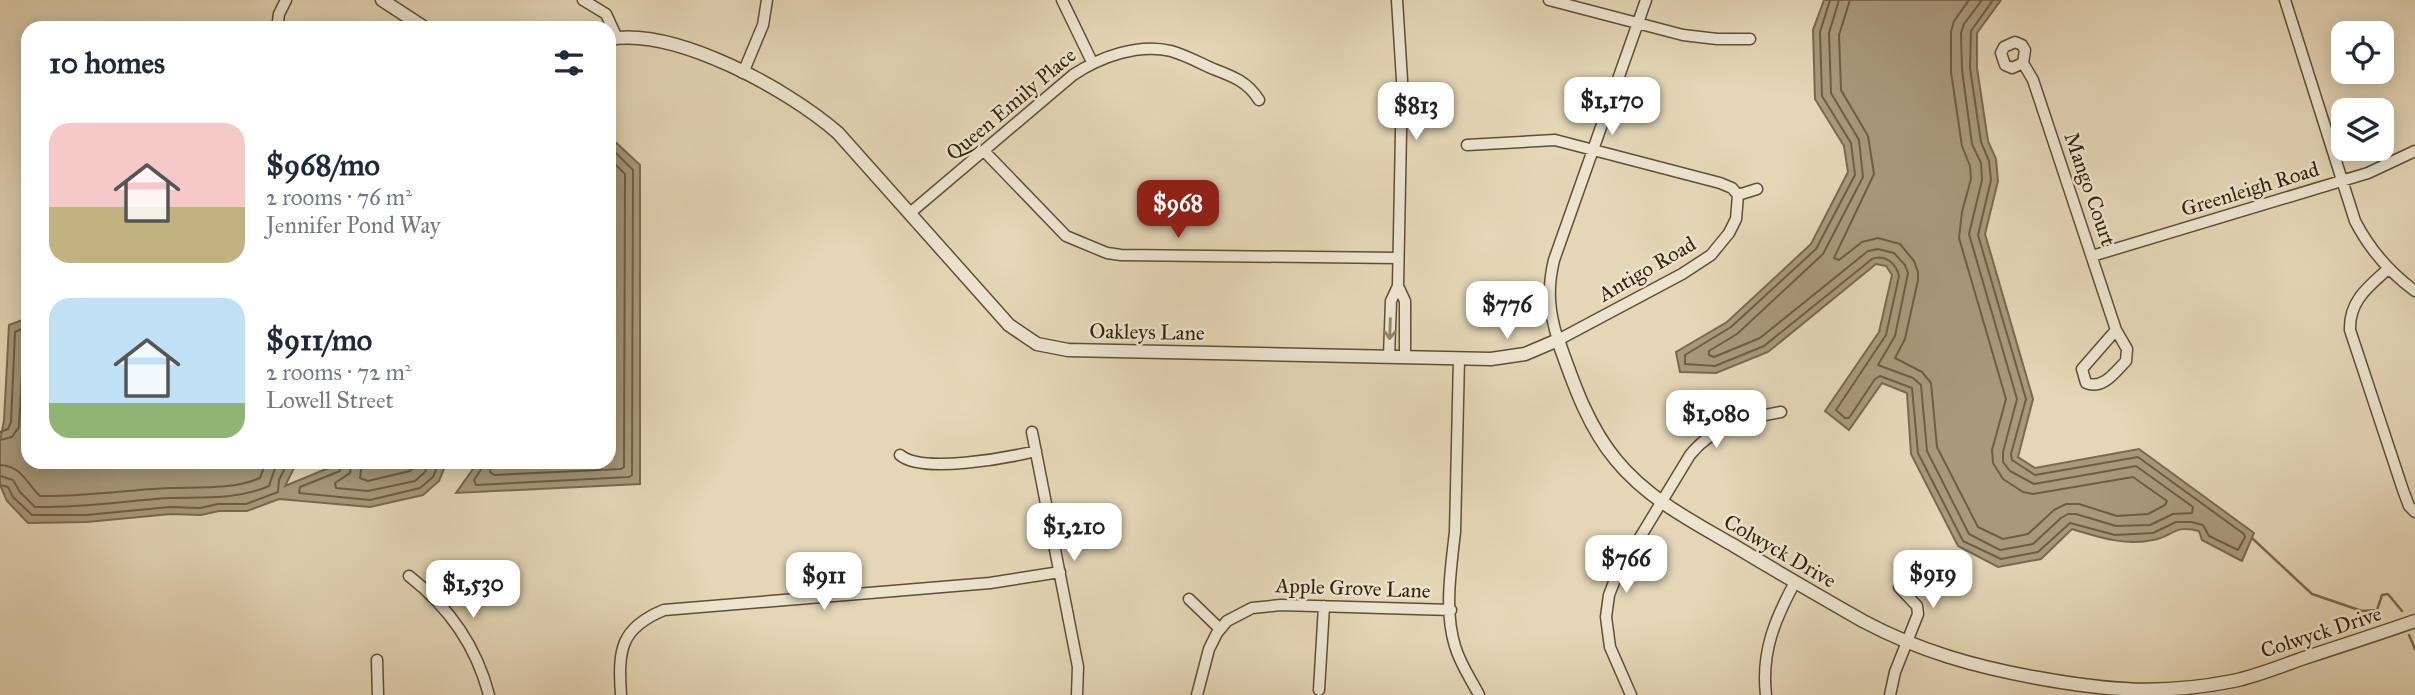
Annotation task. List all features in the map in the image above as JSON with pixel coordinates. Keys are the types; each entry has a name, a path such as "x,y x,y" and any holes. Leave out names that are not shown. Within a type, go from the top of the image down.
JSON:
{"street":[{"path":"278,21 286,0"},
{"path":"382,0 414,21"},
{"path":"583,0 606,14 608,21"},
{"path":"743,73 763,25 767,0"},
{"path":"1062,0 1092,62"},
{"path":"1390,356 1391,301 1398,286 1402,80 1397,0"},
{"path":"1549,0 1637,24 1699,37 1750,39"},
{"name":"Colwyck Drive","path":"1646,0 1550,277 1550,315 1583,407 1595,430 1626,472 1663,502 1795,582 1907,643 1945,658 2008,673 2105,689 2161,691 2233,681 2415,621"},
{"path":"2285,0 2342,181 2362,234 2388,269 2415,291"},
{"name":"Oakleys Lane","path":"616,39 645,38 672,44 743,73 796,100 838,133 1009,325 1028,340 1049,348 1459,358"},
{"name":"Queen Emily Place","path":"910,214 1073,75 1105,57 1156,49 1170,51 1244,81 1259,100"},
{"name":"Mango Court","path":"2023,63 2033,80 2116,330 2127,349 2126,361 2101,384 2092,386 2086,383 2082,369 2116,330"},
{"path":"1467,145 1555,139 1720,183 1732,188 1738,195 1758,189"},
{"name":"Greenleigh Road","path":"2092,256 2342,181 2387,166 2415,151"},
{"path":"984,152 1066,236 1107,253 1398,258"},
{"name":"Antigo Road","path":"1459,358 1512,357 1538,349 1682,274 1711,255 1729,233 1736,219 1738,195"},
{"path":"2388,269 2358,298 2352,308 2350,330 2403,490 2409,506 2415,512"},
{"path":"1398,286 1405,301 1405,357"},
{"path":"1459,358 1451,610 1455,646 1479,695"},
{"path":"1631,695 1607,634 1607,608 1616,577 1701,441 1726,428 1781,412"},
{"path":"1032,432 1078,667 1077,695"},
{"path":"900,455 907,461 933,464 984,460 1036,451"},
{"path":"621,695 620,659 631,629 644,618 664,610 990,583 1060,572"},
{"path":"409,576 439,602 463,633 480,665 489,695"},
{"path":"1766,695 1767,648 1778,614 1795,582"},
{"path":"1890,695 1895,672 1917,619 1917,606 1899,587"},
{"path":"1189,599 1220,629 1209,649 1197,695"},
{"name":"Apple Grove Lane","path":"1220,629 1237,614 1263,605 1451,610"},
{"path":"1319,690 1324,606"},
{"path":"377,660 379,695"}],"water":[{"path":"1824,0 2001,0 1977,33 1977,68 1988,141 1996,159 1998,181 1985,234 2033,399 2018,457 2035,468 2139,449 2254,533 2242,561 2202,540 2199,531 2190,529 2178,530 2153,540 2132,542 2112,540 2072,529 2041,559 1998,567 1958,546 1911,454 1907,393 1882,383 1849,430 1825,411 1879,332 1892,275 1886,266 1876,264 1768,352 1716,373 1680,372 1676,352 1727,322 1811,244 1848,172 1844,146 1815,99 1813,30"},
{"path":"616,143 640,165 640,484 456,493 473,469 616,469"},
{"path":"21,321 21,469 294,469 285,486 326,469 444,469 439,481 423,495 370,507 279,499 247,511 219,511 201,515 171,514 87,522 28,523 7,501 0,485 0,440 4,421 9,325"}],"waterway":[{"path":"2252,538 2312,594 2362,611 2377,610 2382,595 2388,594 2402,611"},
{"path":"2409,635 2415,649"}]}
